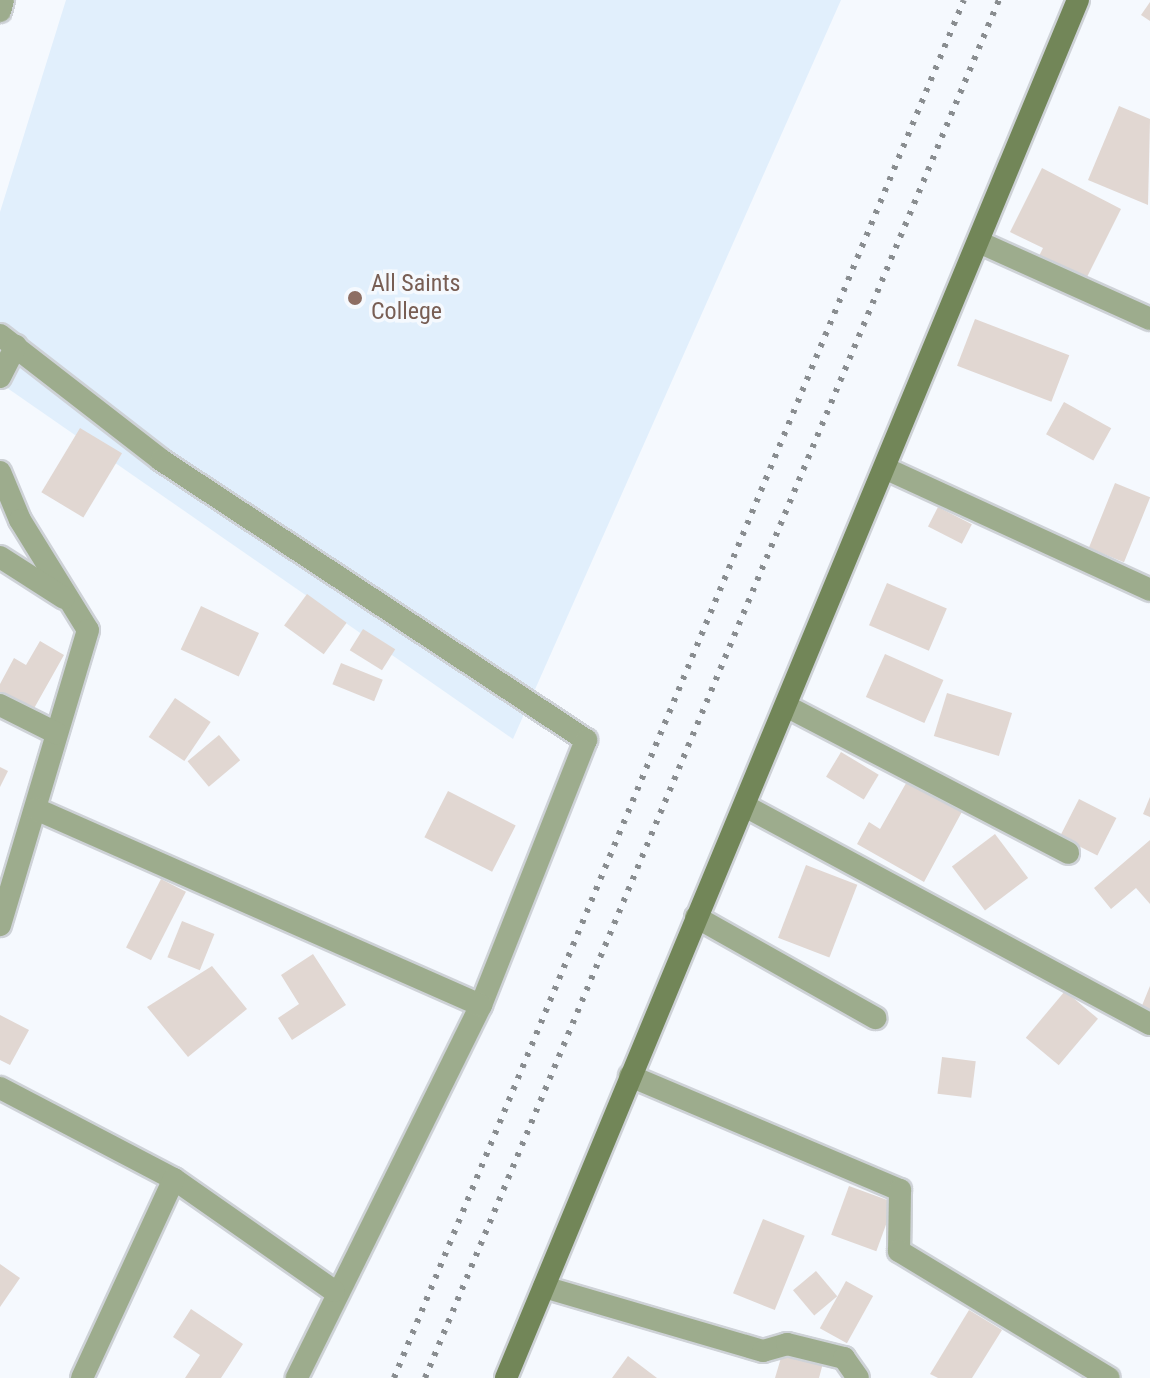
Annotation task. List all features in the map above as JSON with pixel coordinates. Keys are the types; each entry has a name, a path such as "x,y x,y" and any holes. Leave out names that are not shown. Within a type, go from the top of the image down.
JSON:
{"main road":[{"path":"506,1378 696,917 981,243 1078,0"}],"street":[{"path":"0,11 3,0"},
{"path":"981,243 1150,319"},
{"path":"0,377 8,340 161,460 586,740 481,1005 334,1291 297,1378"},
{"path":"887,469 1150,590"},
{"path":"0,472 88,630 36,809 5,898 0,925"},
{"path":"0,557 72,603"},
{"path":"0,705 56,733"},
{"path":"786,706 1068,853"},
{"path":"745,806 1150,1024"},
{"path":"36,809 481,1005"},
{"path":"696,917 875,1018"},
{"path":"630,1076 900,1190 899,1251 1109,1378"},
{"path":"0,1088 174,1179 334,1291"},
{"path":"82,1378 174,1179"},
{"path":"544,1287 763,1351 787,1344 844,1358 858,1378"}],"shaded area":[{"name":"All Saints College","path":"66,0 841,0 513,739 0,383 0,212"}],"building":[{"path":"1150,2 1150,21 1141,15"},
{"path":"1119,106 1150,119 1148,205 1088,180"},
{"path":"1042,168 1121,209 1085,281 1038,258 1043,248 1010,232"},
{"path":"975,319 1069,355 1051,402 957,366"},
{"path":"1064,402 1111,428 1093,461 1046,434"},
{"path":"80,428 122,453 83,518 41,492"},
{"path":"1115,483 1150,497 1124,562 1089,548"},
{"path":"938,507 972,524 962,544 928,527"},
{"path":"887,583 947,608 929,651 869,625"},
{"path":"307,594 347,623 324,654 284,626"},
{"path":"201,606 259,633 239,677 181,650"},
{"path":"363,629 395,649 382,670 350,650"},
{"path":"40,641 64,655 32,712 0,694 0,684 14,658 26,665"},
{"path":"885,654 943,680 924,723 866,697"},
{"path":"341,663 383,680 374,701 332,684"},
{"path":"947,693 1012,713 999,756 934,736"},
{"path":"175,698 211,722 184,761 149,737"},
{"path":"219,735 240,760 209,787 188,761"},
{"path":"841,752 879,775 864,800 826,777"},
{"path":"0,767 8,771 0,787"},
{"path":"909,778 964,808 924,882 857,844 869,822 880,829"},
{"path":"448,791 516,826 492,872 424,837"},
{"path":"1150,797 1150,817 1143,814"},
{"path":"1079,799 1116,818 1097,855 1060,836"},
{"path":"995,834 1028,878 985,910 952,866"},
{"path":"1150,840 1150,904 1136,888 1111,909 1094,888"},
{"path":"806,865 857,885 829,958 778,938"},
{"path":"161,879 186,892 151,960 126,948"},
{"path":"182,921 214,934 200,970 167,957"},
{"path":"313,954 346,1005 292,1040 278,1018 299,1004 281,975"},
{"path":"212,966 247,1009 188,1057 147,1007"},
{"path":"1150,986 1150,1012 1141,1008"},
{"path":"1065,991 1098,1019 1059,1065 1026,1038"},
{"path":"0,1015 29,1030 10,1065 0,1060"},
{"path":"942,1057 976,1061 971,1098 937,1094"},
{"path":"849,1186 894,1202 876,1251 831,1235"},
{"path":"763,1219 805,1236 775,1310 733,1293"},
{"path":"0,1264 20,1278 0,1307"},
{"path":"816,1271 837,1296 814,1316 793,1290"},
{"path":"846,1281 873,1296 847,1343 820,1328"},
{"path":"191,1309 243,1344 221,1378 185,1378 200,1355 173,1337"},
{"path":"969,1310 1002,1330 972,1378 938,1378 930,1374"},
{"path":"783,1351 823,1363 819,1378 775,1378"},
{"path":"628,1356 657,1378 612,1378"}],"railway":[{"path":"394,1378 964,0"},
{"path":"425,1378 999,0"}],"place":[{"name":"All Saints College","path":"355,298"}]}
